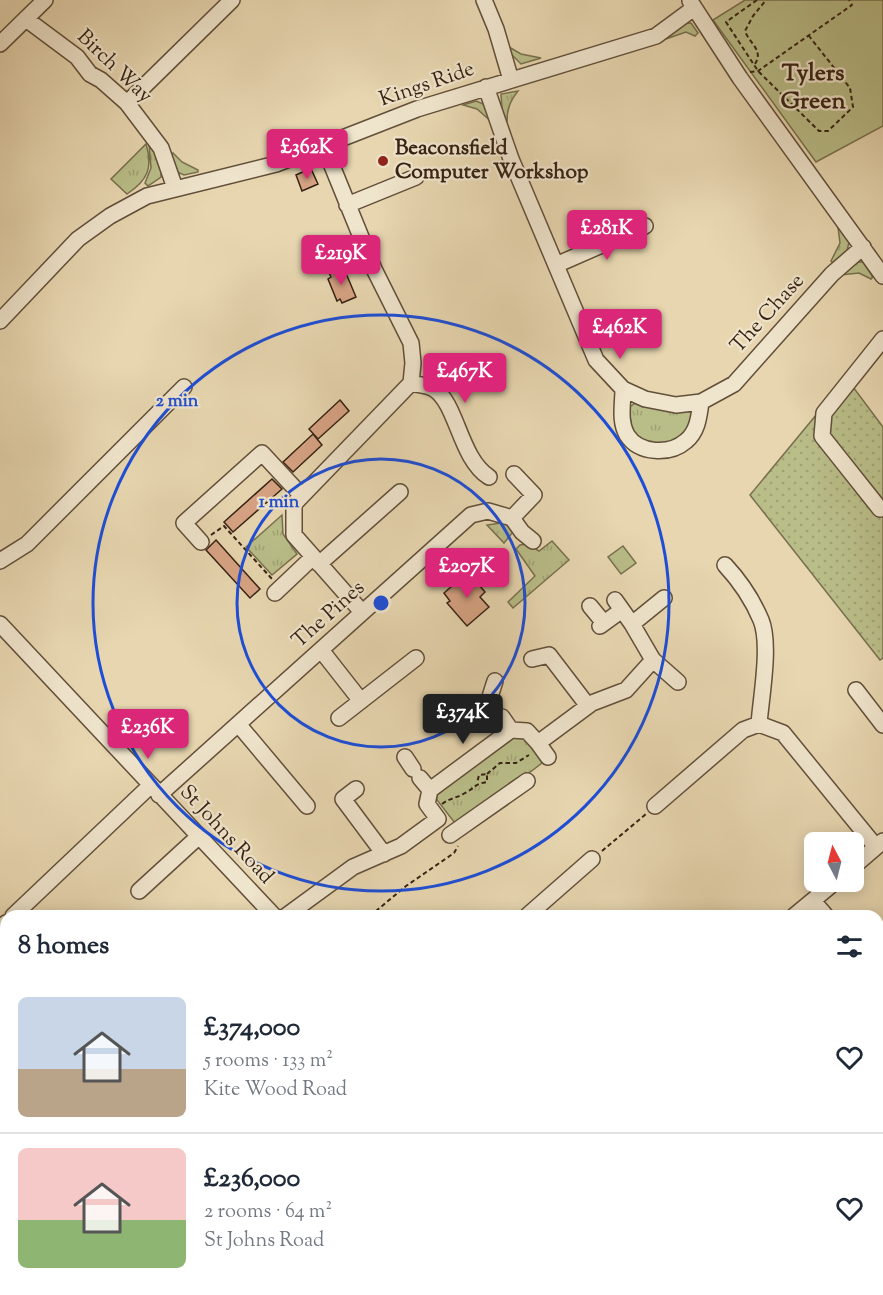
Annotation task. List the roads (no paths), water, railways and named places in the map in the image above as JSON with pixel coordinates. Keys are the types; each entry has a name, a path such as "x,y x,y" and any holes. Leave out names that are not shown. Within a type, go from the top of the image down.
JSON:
{"street":[{"path":"0,44 45,0"},
{"path":"127,103 232,0"},
{"path":"484,0 496,29 511,80"},
{"path":"692,4 740,78 883,276"},
{"name":"Kings Ride","path":"0,321 78,239 110,216 147,196 276,164 417,109 656,36 692,4"},
{"name":"Birch Way","path":"26,19 77,57 90,74 101,80 127,103 161,148 175,188"},
{"name":"The Chase","path":"486,87 511,159 596,360 623,389 645,399 676,405 701,402 734,384 832,274 862,248"},
{"path":"324,146 375,269 411,343 413,363 411,383 294,504 294,535 362,612"},
{"path":"347,205 416,177"},
{"path":"556,266 645,226"},
{"path":"880,509 822,435 824,413 883,339"},
{"path":"411,383 433,388 444,398 463,441 481,472 489,477"},
{"path":"0,561 27,544 184,387"},
{"path":"623,389 622,420 628,437 645,450 670,450 687,441 698,424 701,402"},
{"path":"201,542 184,523 262,453 301,495"},
{"path":"514,474 534,495 512,518 522,532 533,541"},
{"path":"277,590 400,492"},
{"name":"The Pines","path":"20,910 154,790 238,724 471,515 488,511 512,518"},
{"path":"725,565 737,578 762,621 765,644 759,724"},
{"path":"632,624 664,598"},
{"path":"590,606 602,625 618,605 653,660 678,682"},
{"name":"St Johns Road","path":"0,624 268,910"},
{"path":"321,650 361,701"},
{"path":"532,659 549,655 588,706"},
{"path":"339,718 416,658"},
{"path":"538,743 588,706 626,690 653,660"},
{"path":"495,681 489,700 502,718 527,731 548,757"},
{"path":"856,690 883,725"},
{"path":"502,718 417,774 427,804 454,840 526,781"},
{"path":"238,724 307,806"},
{"path":"655,806 743,730 759,724 783,733 880,844 864,858"},
{"path":"356,789 343,799 384,854"},
{"path":"294,910 353,867 401,846 435,815"},
{"path":"139,891 198,837"},
{"path":"534,910 592,859"},
{"path":"802,910 823,892"},
{"path":"813,901 821,910"}],"place":[{"name":"Beaconsfield Computer Workshop","path":"383,161"}],"district":[{"name":"Tylers Green","path":"813,88"}]}
